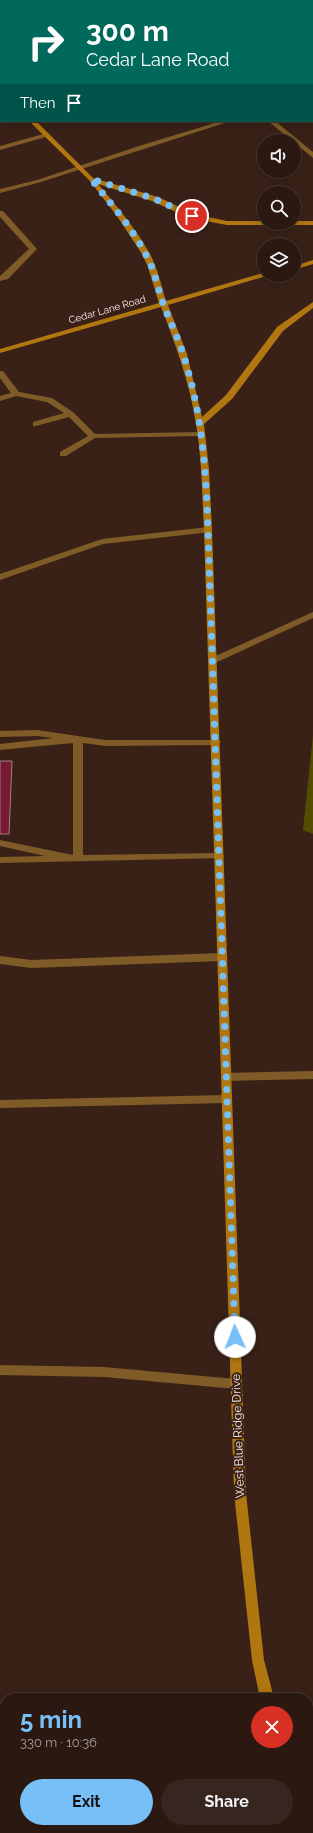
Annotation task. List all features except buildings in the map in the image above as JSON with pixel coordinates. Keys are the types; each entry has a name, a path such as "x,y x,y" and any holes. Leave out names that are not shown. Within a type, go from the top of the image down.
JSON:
{"main road":[{"name":"West Blue Ridge Drive","path":"33,122 91,179 120,215 146,254 152,267 163,303 184,354 200,423 205,469 216,742 240,1493 258,1660 266,1693"},
{"path":"91,179 155,199 192,216 227,223 257,223"},
{"path":"301,223 313,222"},
{"path":"301,266 313,262"},
{"name":"Cedar Lane Road","path":"0,351 163,303 257,277"},
{"path":"200,423 229,397 280,329 313,304"}],"street":[{"path":"0,191 39,181 140,147 225,122"},
{"path":"272,122 313,156"},
{"path":"0,148 47,136"},
{"path":"0,213 33,249 5,277 0,279"},
{"path":"0,372 16,394"},
{"path":"0,399 16,394 48,400 70,414 93,436"},
{"path":"36,424 70,414"},
{"path":"63,454 93,436 201,434"},
{"path":"0,577 102,542 208,530"},
{"path":"212,661 313,615"},
{"path":"0,734 37,733 105,743 216,742"},
{"path":"0,748 78,739"},
{"path":"78,739 78,859"},
{"path":"0,844 78,859"},
{"path":"0,860 219,856"},
{"path":"0,960 30,964 222,957"},
{"path":"226,1077 313,1075"},
{"path":"0,1104 227,1098"},
{"path":"0,1370 104,1372 236,1384"}],"shaded area":[{"path":"313,735 313,834 303,830"}],"route":[{"path":"192,216 155,199 91,179 120,215 146,254 152,267 163,303 184,354 200,423 205,469 208,530 235,1337"}]}
